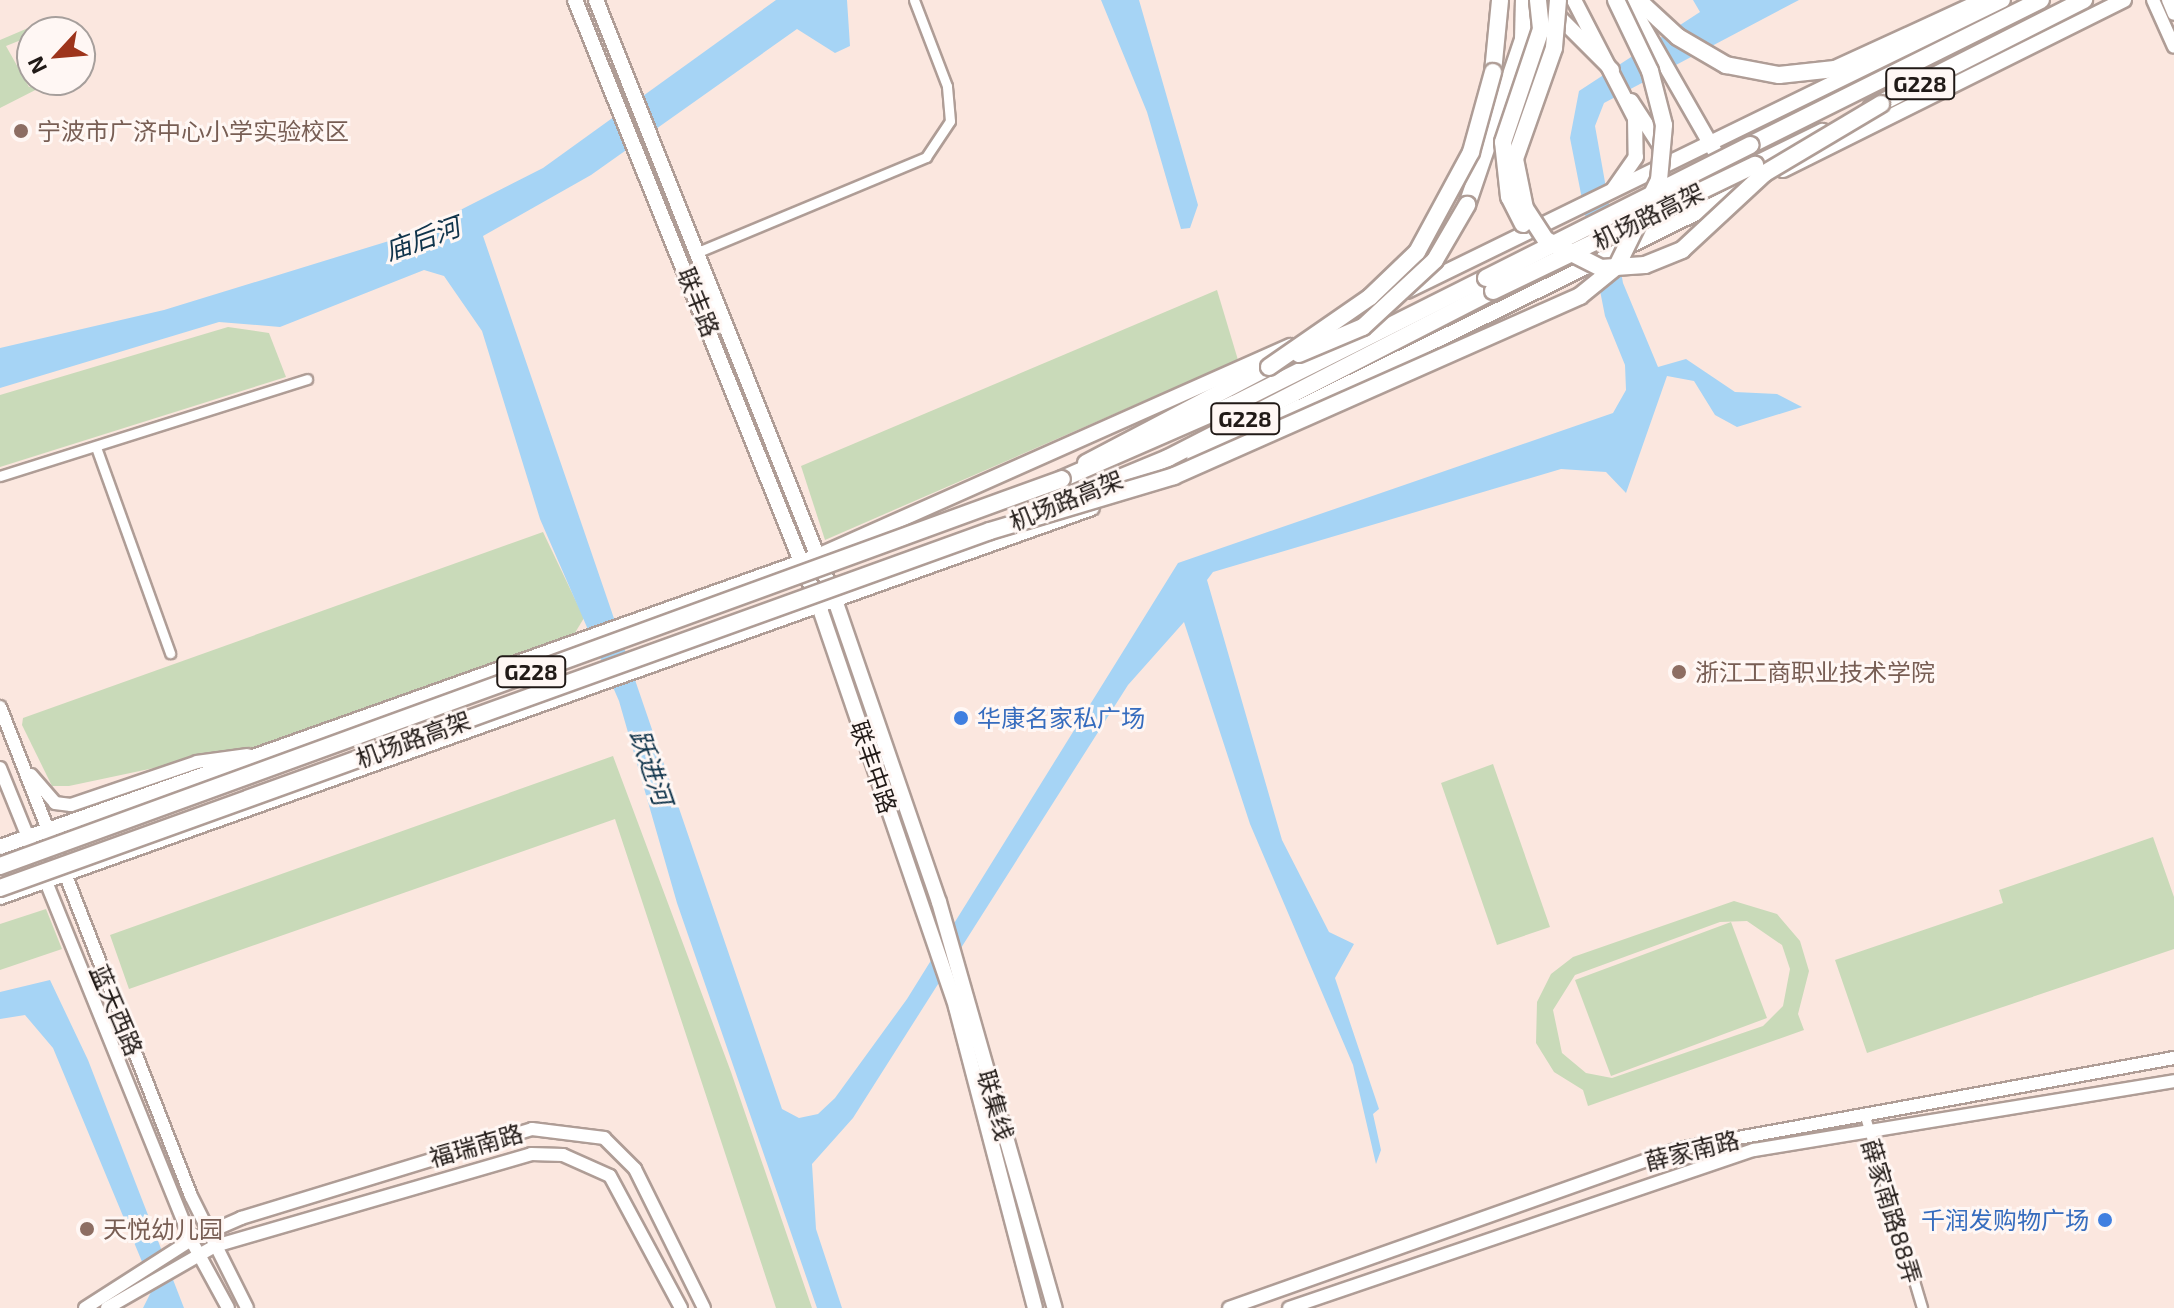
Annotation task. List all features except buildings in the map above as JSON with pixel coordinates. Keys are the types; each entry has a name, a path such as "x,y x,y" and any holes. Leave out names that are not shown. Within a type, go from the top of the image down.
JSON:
{"highway":[{"path":"1269,367 1370,297 1417,252 1471,152 1493,72 1500,0"},
{"path":"1062,479 1114,443 1269,367 1363,327 1435,260 1481,166 1523,40 1524,0"},
{"path":"1540,0 1541,29 1503,142 1503,170 1533,238 1601,268 1645,265 1682,250 1765,173 1881,104"},
{"path":"1558,0 1554,48 1515,159 1525,208 1565,253"},
{"path":"990,531 1228,454 1532,319 1617,266 1650,210 1664,125 1650,71 1616,0"},
{"path":"1638,0 1678,37 1726,65 1779,75 1835,69 1986,0"},
{"name":"机场路高架","path":"0,866 1062,479 1234,404 2041,0"},
{"name":"机场路高架","path":"0,888 990,531 1168,458 2084,0"}],"main road":[{"name":"联丰路","path":"575,0 598,62 656,192 819,606"},
{"name":"联丰路","path":"596,0 835,600"},
{"path":"1540,0 1612,65"},
{"path":"1574,0 1628,98 1670,164"},
{"path":"1628,0 1665,60 1707,147 1738,192"},
{"path":"0,847 818,556 1122,426 1707,147 2003,0"},
{"path":"0,897 1101,505 2124,0"},
{"path":"1605,196 1636,157 1628,98"},
{"name":"联丰中路","path":"835,600 939,902"},
{"name":"联丰中路","path":"819,606 929,927"},
{"name":"联集线","path":"939,902 1055,1308"},
{"name":"联集线","path":"929,927 948,981 1035,1308"}],"street":[{"path":"698,252 926,157 950,121 948,97 914,0"},
{"path":"2153,0 2174,47"},
{"path":"2168,0 2174,14"},
{"path":"0,476 97,450 307,379"},
{"path":"97,450 170,653"},
{"name":"蓝天西路","path":"0,707 61,876 207,1232 247,1308"},
{"path":"21,761 55,803 71,805 197,762 267,753"},
{"name":"蓝天西路","path":"0,768 43,883 191,1240 228,1308"},
{"name":"薛家南路","path":"1229,1308 1678,1149 2174,1058"},
{"name":"薛家南路","path":"1289,1308 1754,1150 2174,1081"},
{"name":"薛家南路88弄","path":"1864,1113 1866,1132 1922,1308"},
{"name":"福瑞南路","path":"136,1284 166,1256 207,1232 479,1142 532,1129 604,1138 635,1169 704,1308"},
{"name":"福瑞南路","path":"136,1284 215,1246 531,1154 563,1155 610,1176 681,1308"},
{"path":"85,1308 136,1284"},
{"path":"107,1308 136,1284"}],"green space":[{"path":"16,33 16,42 6,46 16,64 16,96 24,96 0,108 0,40"},
{"path":"1217,290 1238,360 825,540 801,466"},
{"path":"228,327 269,333 286,377 0,467 0,395"},
{"path":"543,532 584,618 573,636 475,673 272,743 69,786 52,786 22,725 23,718"},
{"path":"613,756 731,1072 812,1308 776,1308 615,819 129,989 110,935"},
{"path":"1493,764 1550,927 1497,945 1441,783"},
{"path":"2153,837 2174,897 2174,949 1867,1053 1835,960 2003,903 1999,890"},
{"path":"1734,901 1777,914 1800,941 1809,971 1798,1014 1804,1030 1588,1106 1583,1090 1554,1072 1536,1043 1537,1002 1551,974 1573,957","holes":["1747,921 1782,945 1790,969 1783,1006 1763,1026 1612,1078 1586,1073 1562,1053 1553,1010 1575,975 1720,922"]},
{"path":"46,909 62,949 0,970 0,924"},
{"path":"1731,922 1767,1018 1611,1076 1575,980"}],"water":[{"path":"776,0 847,0 850,46 835,53 797,29 591,175 483,236 782,1109 799,1118 818,1114 835,1098 907,999 1178,563 1613,413 1626,390 1625,365 1605,316 1570,138 1579,91 1700,12 1693,0 1799,0 1604,103 1595,126 1623,283 1658,367 1686,359 1735,392 1777,394 1802,407 1737,427 1715,415 1694,381 1667,376 1626,493 1606,472 1561,469 1213,572 1207,580 1282,840 1329,932 1354,944 1335,978 1379,1109 1373,1114 1381,1150 1376,1164 1353,1065 1250,824 1184,622 1128,685 853,1118 812,1164 816,1229 842,1308 817,1308 677,903 619,701 540,519 482,331 444,276 424,270 280,327 219,322 0,388 0,348 164,310 415,233 543,168"},
{"path":"1101,0 1139,0 1198,205 1190,228 1181,229 1147,112"},
{"path":"50,980 88,1060 184,1308 143,1308 153,1288 53,1048 25,1015 0,1019 0,992"}],"place":[{"name":"宁波市广济中心小学实验校区","path":"21,131"},
{"name":"浙江工商职业技术学院","path":"1679,672"},
{"name":"华康名家私广场","path":"961,718"},
{"name":"千润发购物广场","path":"2105,1220"},
{"name":"天悦幼儿园","path":"87,1229"}],"water label":[{"name":"庙后河","path":"422,238"},
{"name":"跃进河","path":"652,767"}]}
